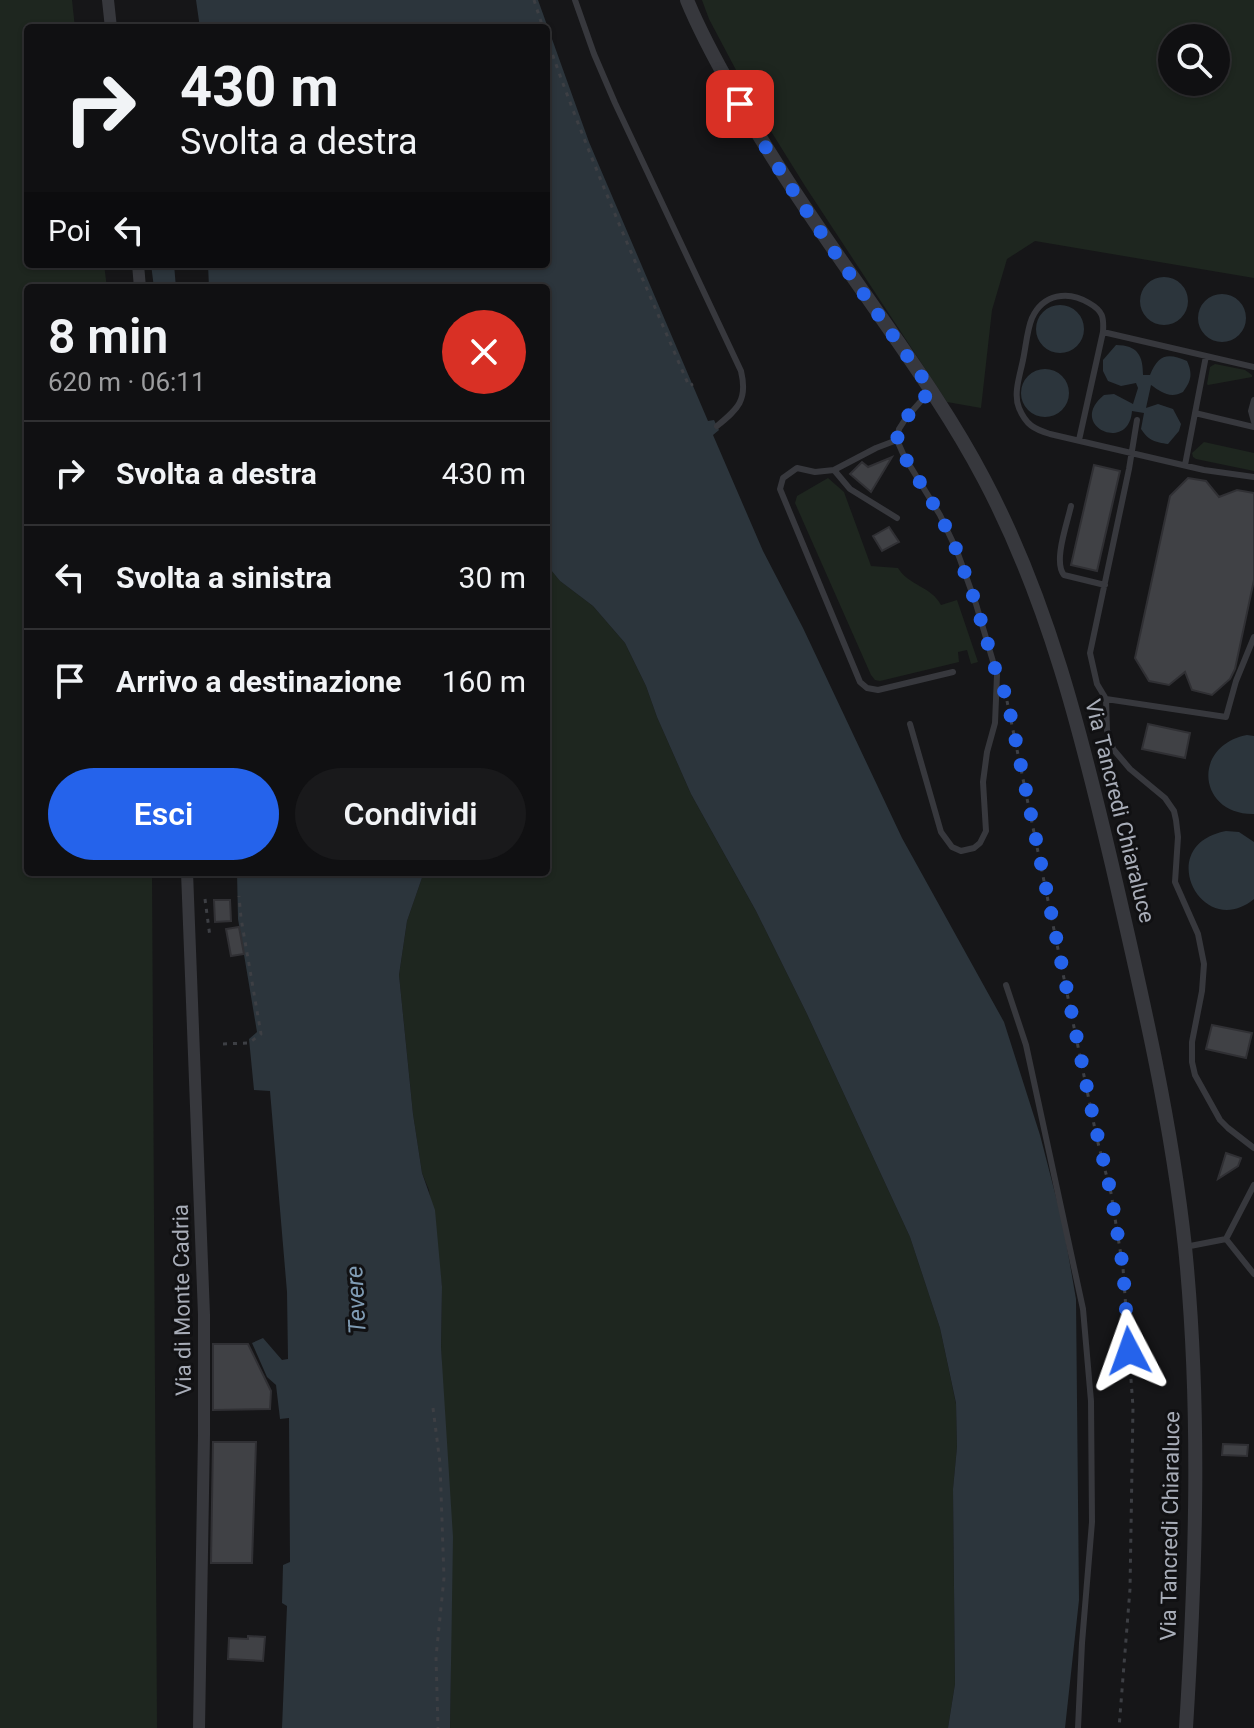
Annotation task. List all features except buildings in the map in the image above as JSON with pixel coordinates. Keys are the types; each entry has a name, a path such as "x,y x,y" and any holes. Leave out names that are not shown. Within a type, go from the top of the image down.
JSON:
{"street":[{"path":"108,0 111,24"},
{"name":"Via Tancredi Chiaraluce","path":"687,0 710,50 762,143 931,390 975,462 1009,531 1043,614 1065,682 1093,787 1158,1074 1185,1247 1195,1452 1186,1728"},
{"name":"Via di Monte Cadria","path":"187,876 204,1352 199,1728"}],"lane":[{"path":"575,0 615,103 741,371 744,392 740,403 717,426"},
{"path":"1079,440 1104,317 1101,311 1078,297 1063,295 1043,303 1031,321 1017,391 1018,407 1033,429 1132,453 1185,465 1254,477"},
{"path":"1103,332 1254,367"},
{"path":"1185,465 1206,356"},
{"path":"910,724 941,832 952,847 961,851 974,848 986,831 983,782 995,723 997,675 957,551 897,440 906,418 931,390"},
{"path":"1195,413 1254,424 1251,411 1254,400"},
{"path":"1137,420 1090,653 1097,684 1106,699 1107,730 1113,749 1130,769 1165,798 1174,811 1178,837 1175,882 1204,955 1204,973 1192,1042 1195,1075 1220,1120 1254,1148"},
{"path":"897,440 834,470 815,472 797,468 783,478 780,489 860,682 867,688 878,690 953,672"},
{"path":"834,470 850,489 897,518"},
{"path":"1071,506 1060,554 1060,572 1105,585"},
{"path":"1106,699 1226,717 1236,681 1254,637"},
{"path":"1006,985 1029,1059 1083,1309 1091,1401 1092,1522 1078,1728"},
{"path":"1226,1239 1254,1185"},
{"path":"1185,1247 1226,1239"},
{"path":"1226,1239 1254,1274"}],"path":[{"path":"534,0 542,24"},
{"path":"550,46 689,386 693,384"},
{"path":"1007,698 1097,1139 1111,1193 1123,1268 1133,1407 1130,1589 1119,1728"},
{"path":"223,1044 249,1043 261,1034 239,896"},
{"path":"205,899 210,937"},
{"path":"433,1408 440,1463 444,1578 436,1657 438,1728"}],"shaded area":[{"path":"0,0 72,0 75,24 24,24 24,268 104,268 106,284 24,284 24,876 152,876 157,1728 0,1728"},
{"path":"702,0 1254,0 1254,278 1035,241 1007,259 992,310 981,408 947,402 754,104"},
{"path":"1215,364 1245,370 1252,377 1208,385 1210,367"},
{"path":"1204,442 1254,453 1254,471 1196,459 1192,453"},
{"path":"828,478 844,492 871,566 898,568 932,594 941,605 957,600 978,662 971,664 967,650 958,652 959,662 875,680 795,503 797,496"},
{"path":"550,569 560,581 593,606 625,643 691,794 756,911 807,1014 910,1237 940,1328 956,1404 957,1447 953,1489 955,1684 948,1728 450,1728 442,1287 429,1190 422,1173 413,1114 399,975 407,921 423,876 550,876"}],"water":[{"path":"196,0 538,0 547,24 199,24"},
{"path":"550,33 589,142 708,421 714,420 719,430 713,435 763,551 803,628 902,838 1004,1022 1040,1135 1063,1224 1076,1299 1079,1600 1065,1728 948,1728 955,1684 953,1489 957,1447 956,1403 940,1328 910,1237 807,1014 756,911 691,794 625,643 593,606 560,581 550,569 550,284 209,284 208,268 550,268"},
{"path":"152,268 174,268 176,284 154,284"},
{"path":"1164,277 1181,284 1188,301 1181,318 1164,325 1147,318 1140,301 1147,284"},
{"path":"1222,294 1239,301 1246,318 1239,335 1222,342 1205,335 1198,318 1205,301"},
{"path":"1060,305 1077,312 1084,329 1077,346 1060,353 1043,346 1036,329 1043,312"},
{"path":"1116,345 1130,347 1138,353 1143,375 1150,375 1156,363 1164,357 1187,361 1190,377 1183,392 1170,395 1151,385 1146,408 1158,404 1173,409 1181,424 1168,444 1153,440 1144,433 1141,429 1144,413 1132,411 1128,424 1121,431 1103,431 1095,425 1092,417 1094,406 1104,395 1114,394 1133,404 1138,388 1136,383 1121,386 1108,381 1103,371 1103,360"},
{"path":"1045,369 1062,376 1069,393 1062,410 1045,417 1028,410 1021,393 1028,376"},
{"path":"1247,735 1254,736 1254,814 1235,811 1221,804 1212,792 1208,779 1210,765 1217,752 1229,742"},
{"path":"1226,831 1239,832 1254,842 1254,899 1235,909 1217,908 1203,900 1193,886 1189,870 1192,854 1204,840"},
{"name":"Tevere","path":"237,876 423,876 407,921 399,975 413,1114 422,1173 435,1210 442,1287 441,1347 453,1537 450,1728 282,1728 287,1606 282,1603 283,1565 290,1562 289,1418 280,1419 276,1385 267,1377 252,1343 263,1338 282,1360 288,1359 287,1292 270,1091 254,1090 249,1039 257,1032 238,919"}],"route":[{"path":"740,104 803,205 931,390 906,418 897,440 957,551 1007,698 1097,1139 1111,1193 1123,1268 1129,1351"}]}
